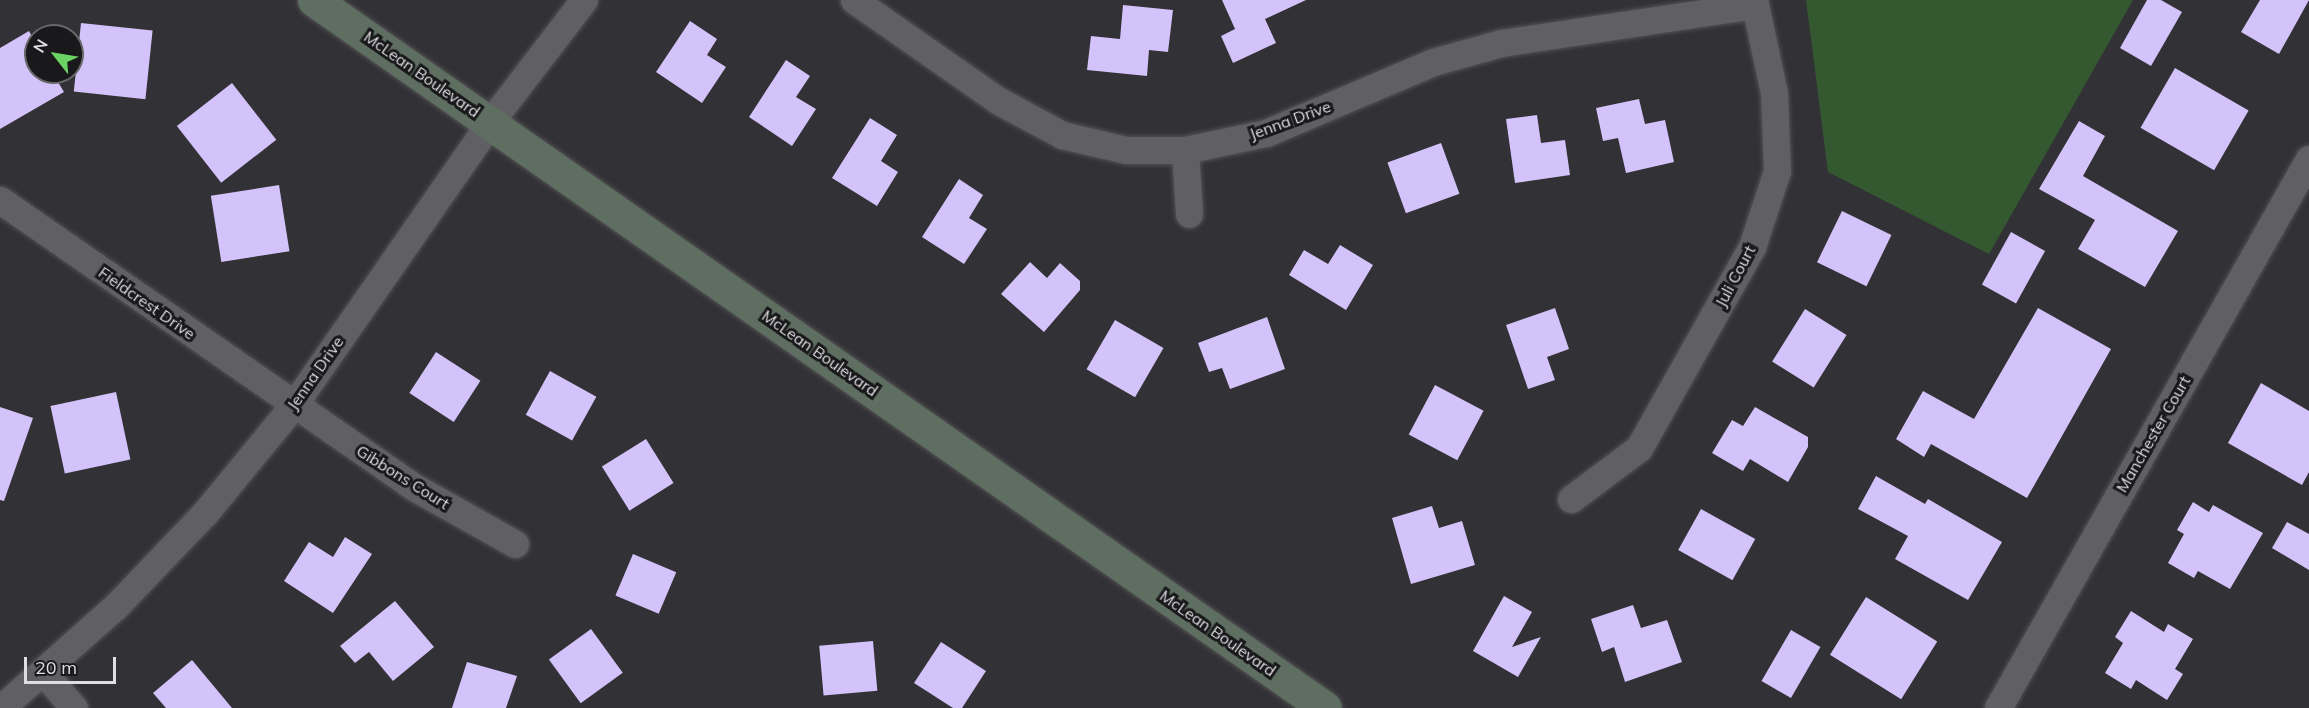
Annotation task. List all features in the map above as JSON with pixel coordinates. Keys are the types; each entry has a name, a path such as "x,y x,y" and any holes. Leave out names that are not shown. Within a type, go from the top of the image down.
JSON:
{"main road":[{"name":"McLean Boulevard","path":"315,0 491,121 1325,708"}],"street":[{"name":"Jenna Drive","path":"1,708 44,673 116,606 205,513 294,406 491,121 584,0"},
{"name":"Jenna Drive","path":"854,0 999,101 1062,135 1126,150 1185,150 1266,133 1433,62 1501,44 1754,2"},
{"name":"Juli Court","path":"1571,499 1639,448 1752,247 1777,171 1774,93 1754,2"},
{"path":"1185,150 1189,213"},
{"name":"Manchester Court","path":"1998,708 2309,159"},
{"name":"Fieldcrest Drive","path":"0,200 294,406"},
{"name":"Gibbons Court","path":"294,406 414,487 514,544"},
{"path":"44,673 74,708"}],"green space":[{"path":"1806,0 2133,0 1989,254 1828,172"}],"building":[{"path":"1222,0 1306,0 1265,19 1276,43 1233,63 1221,36 1235,29"},
{"path":"2147,0 2161,0 2182,12 2151,66 2120,48"},
{"path":"2260,0 2309,0 2279,54 2241,32"},
{"path":"1123,5 1173,10 1168,52 1149,50 1147,76 1087,70 1091,36 1120,39"},
{"path":"690,21 717,39 707,55 726,67 702,103 656,72"},
{"path":"81,23 153,31 145,99 74,92 75,84 84,84 84,24"},
{"path":"24,34 24,84 59,84 64,92 0,129 0,48"},
{"path":"786,60 810,76 796,97 816,109 792,146 749,117"},
{"path":"2175,68 2249,110 2214,170 2140,128"},
{"path":"232,83 276,140 221,183 177,126"},
{"path":"1639,99 1645,124 1665,120 1674,162 1626,173 1618,138 1603,141 1596,108"},
{"path":"1537,115 1541,143 1565,140 1570,175 1515,183 1506,119"},
{"path":"870,118 897,135 881,161 898,172 877,206 832,178"},
{"path":"2079,121 2105,136 2083,176 2178,231 2145,287 2078,249 2095,220 2039,189"},
{"path":"1441,143 1459,194 1406,213 1387,162"},
{"path":"959,179 983,195 969,218 987,229 964,264 922,237"},
{"path":"279,185 289,251 221,262 211,196"},
{"path":"1842,211 1891,235 1866,286 1817,262"},
{"path":"2011,232 2045,251 2016,303 1982,284"},
{"path":"1340,245 1373,265 1346,310 1289,275 1304,250 1328,264"},
{"path":"1030,262 1047,278 1060,263 1080,281 1080,290 1044,332 1001,294"},
{"path":"1555,308 1569,349 1547,357 1555,380 1528,389 1506,325"},
{"path":"2038,308 2111,349 2027,498 1931,444 1924,457 1896,439 1923,391 1974,419"},
{"path":"1805,309 1847,335 1814,388 1772,362"},
{"path":"1267,317 1285,369 1230,389 1222,368 1209,372 1198,343"},
{"path":"1115,320 1163,348 1135,397 1086,369"},
{"path":"436,352 480,381 454,422 409,393"},
{"path":"550,371 596,397 572,440 526,415"},
{"path":"2261,383 2309,411 2309,472 2302,485 2228,443"},
{"path":"1435,385 1484,411 1457,460 1409,434"},
{"path":"116,392 130,459 65,473 50,406"},
{"path":"0,407 33,418 4,501 0,500"},
{"path":"1755,407 1808,437 1808,447 1788,482 1750,459 1743,471 1712,453 1732,420 1743,426"},
{"path":"646,439 674,483 629,511 602,467"},
{"path":"1876,476 1925,504 1928,499 2002,542 1968,600 1895,559 1908,536 1858,509"},
{"path":"2193,502 2209,512 2213,505 2263,533 2230,589 2198,571 2194,578 2168,563 2184,534 2177,530"},
{"path":"1432,506 1439,528 1462,521 1475,565 1411,584 1392,518"},
{"path":"1701,509 1755,539 1732,580 1678,550"},
{"path":"2287,522 2309,534 2309,570 2272,548"},
{"path":"345,537 372,554 333,613 284,581 309,542 333,557"},
{"path":"633,554 676,572 659,614 615,595"},
{"path":"1504,596 1532,612 1512,647 1541,637 1518,677 1473,651"},
{"path":"1866,597 1937,642 1901,699 1830,655"},
{"path":"395,601 434,647 393,681 369,652 355,663 340,646"},
{"path":"1633,605 1641,628 1667,620 1682,662 1625,682 1614,647 1602,652 1591,619"},
{"path":"2131,611 2164,632 2168,624 2193,639 2175,669 2183,674 2167,700 2136,680 2131,689 2105,673 2123,643 2115,637"},
{"path":"591,629 623,673 581,703 549,660"},
{"path":"1791,630 1820,647 1791,698 1762,681"},
{"path":"873,641 877,691 824,696 819,646"},
{"path":"941,642 986,671 962,708 953,708 914,683"},
{"path":"192,660 232,708 166,708 153,693"},
{"path":"467,662 517,676 506,708 452,708"}]}
